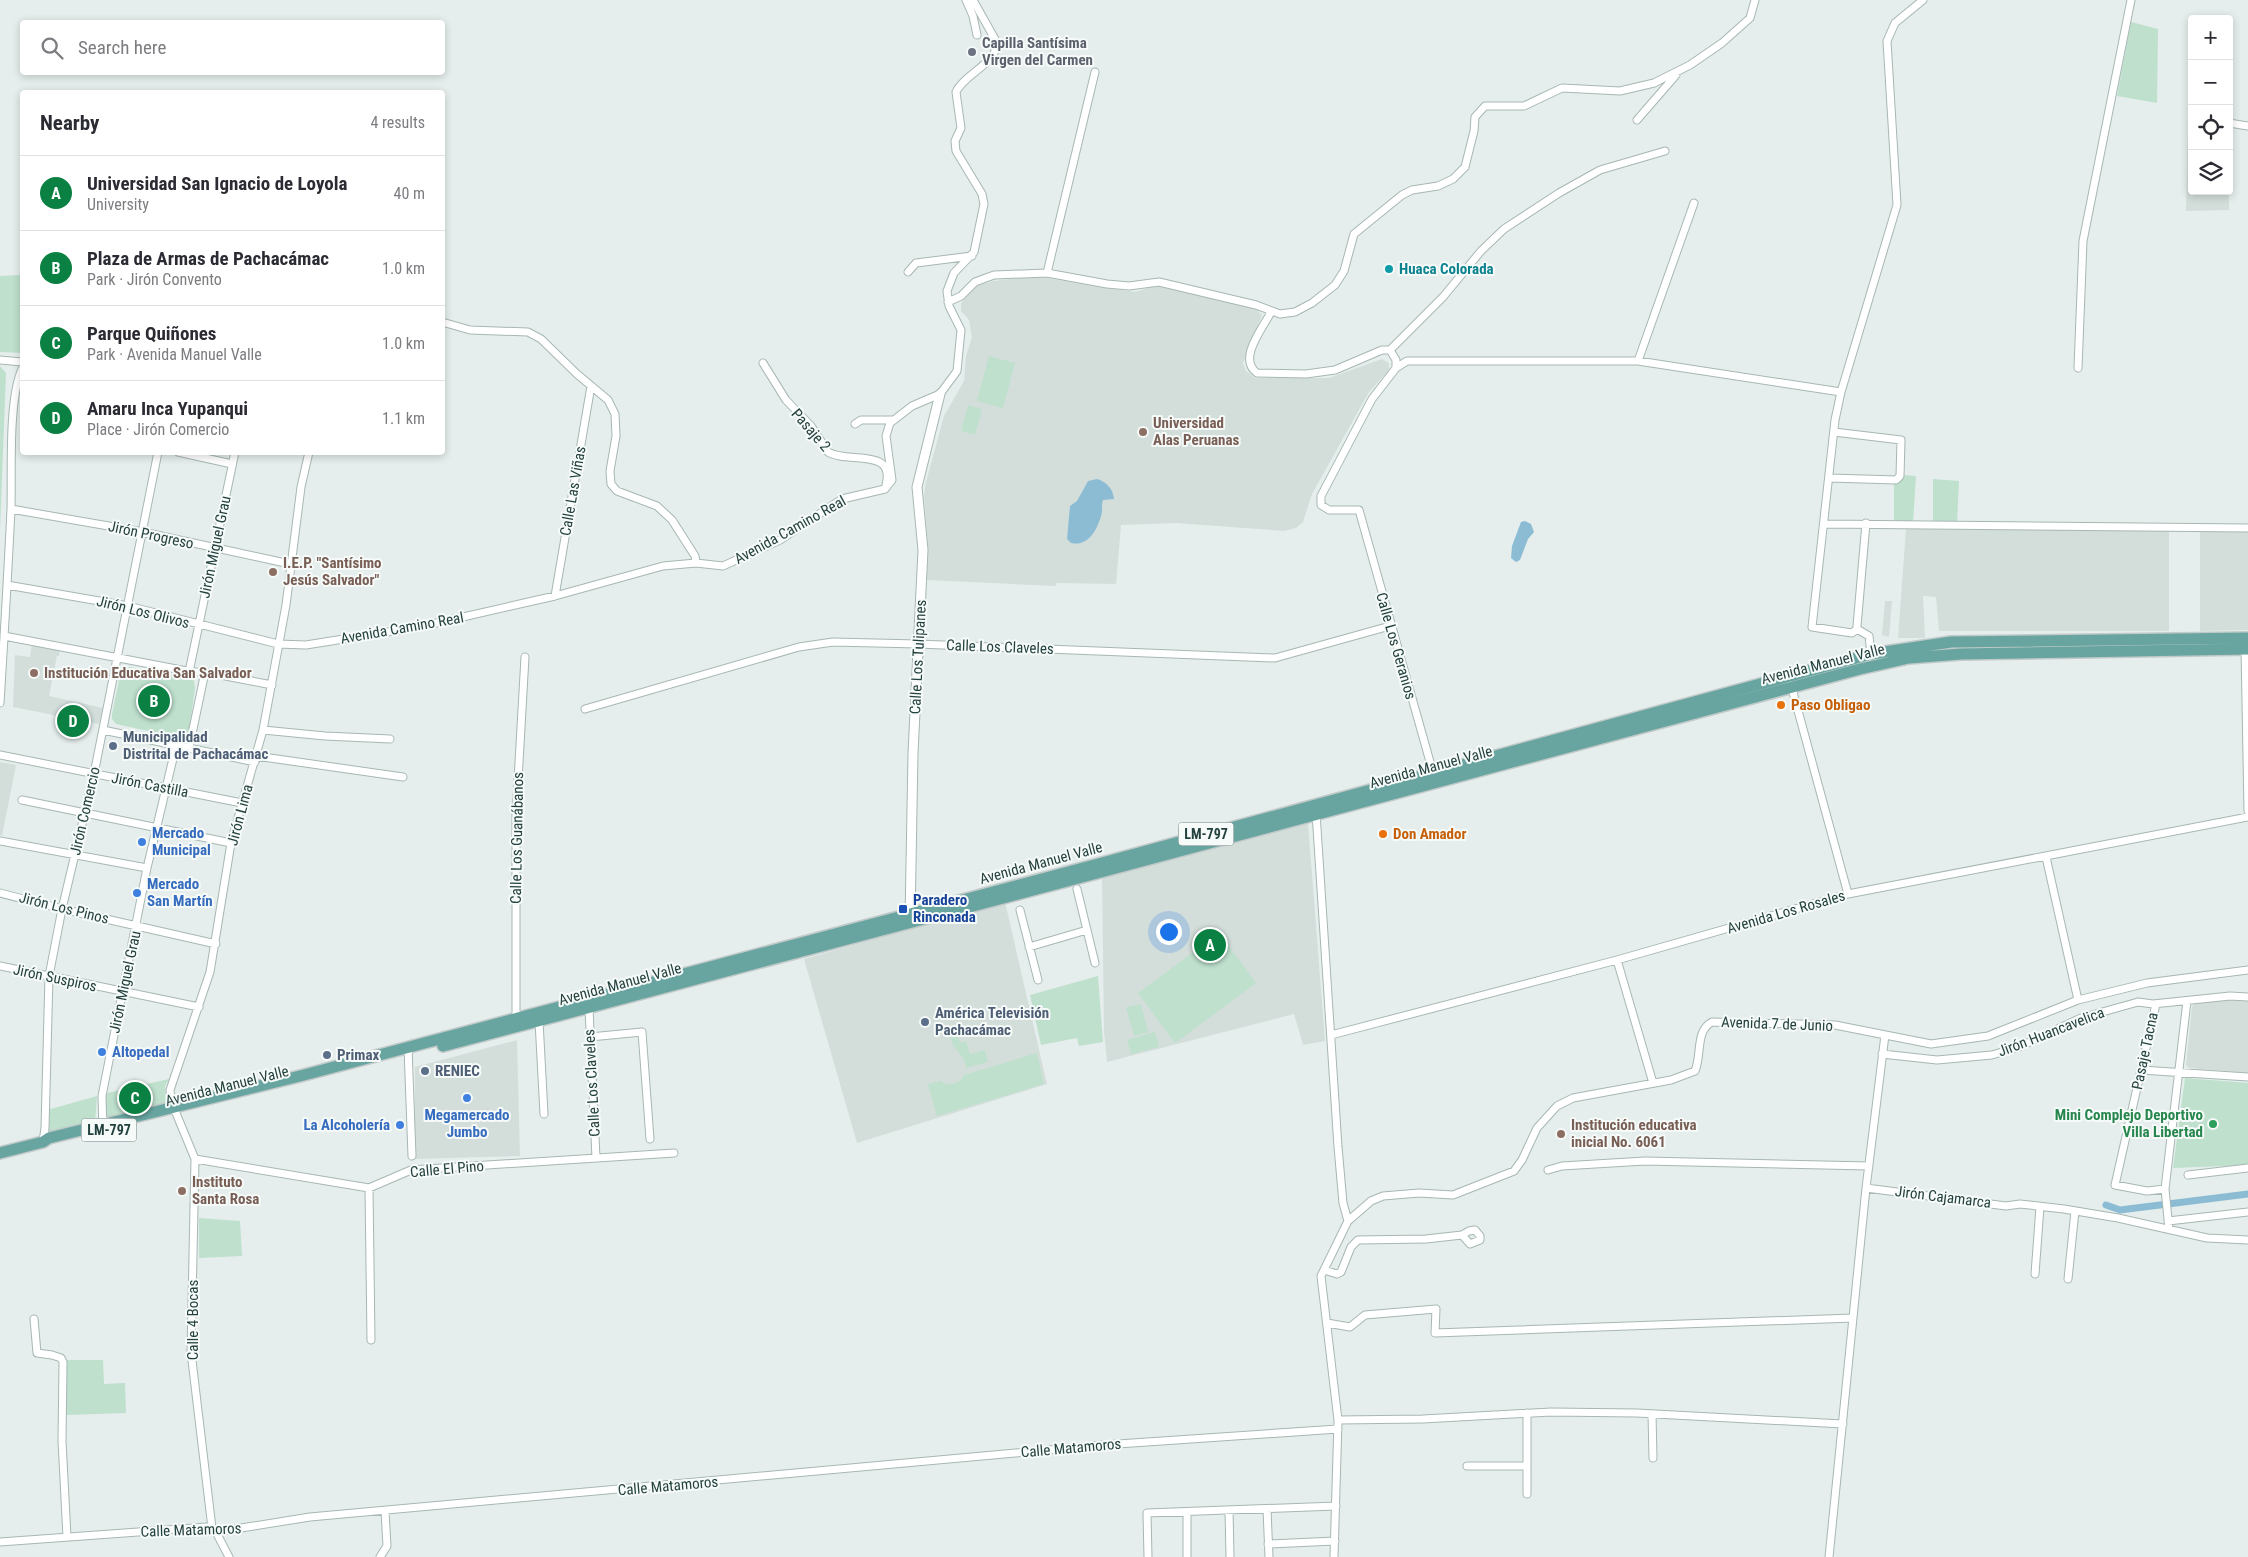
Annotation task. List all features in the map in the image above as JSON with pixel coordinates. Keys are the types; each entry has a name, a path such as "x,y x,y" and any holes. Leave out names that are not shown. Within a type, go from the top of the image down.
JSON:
{"main road":[{"name":"Avenida Manuel Valle","path":"43,1142 49,1138 176,1111 408,1051 589,1008 910,918 1790,682 1871,654 1951,642 2247,644"},
{"name":"Avenida Manuel Valle","path":"1790,682 1918,658 1962,654 2247,644"},
{"name":"Avenida Manuel Valle","path":"408,1051 516,1018 910,918"},
{"name":"LM-797","path":"0,1153 43,1142"}],"street":[{"path":"966,0 973,16 977,35"},
{"path":"884,490 892,480 886,436 892,420 912,406 940,394 957,371 962,334 960,325 948,302 947,291 954,273 972,256 984,209 984,200 956,151 955,141 961,128 956,92 964,81 993,56 997,44 973,0"},
{"path":"948,302 961,296 976,282 994,275 1047,273 1129,286 1159,282 1256,305 1280,314 1295,312 1312,303 1335,285 1344,271 1354,234 1402,195 1412,190 1438,186 1453,179 1465,167 1474,132 1475,117 1485,106 1524,106 1562,88 1620,91 1654,83 1683,68 1722,43 1750,18 1755,0"},
{"path":"1866,523 1857,629 1852,633 1812,627 1834,432 1841,392 1897,205 1887,41 1894,24 1923,0"},
{"path":"2078,368 2083,242 2131,0"},
{"path":"1637,120 1668,81 1683,68"},
{"path":"1047,273 1095,72"},
{"path":"2233,123 2248,126"},
{"path":"1271,312 1253,346 1248,362 1251,369 1256,373 1306,374 1334,370 1382,350 1390,350 1444,296 1481,251 1504,229 1559,192 1600,170 1664,151"},
{"path":"1638,361 1694,203"},
{"path":"908,272 916,263 972,256"},
{"path":"445,323 470,330 528,332 541,339 608,400 615,414 616,436 610,472 611,484 617,491 658,506 672,520 695,556 696,563"},
{"path":"1390,350 1396,360 1396,368"},
{"path":"0,360 20,362"},
{"path":"1396,368 1407,361 1638,361 1841,392"},
{"name":"Pasaje 2","path":"763,363 786,400 811,426 828,452 852,458 875,459 879,461 884,468 887,478 884,490"},
{"name":"Calle Los Geranios","path":"1396,368 1372,399 1320,496 1321,506 1329,510 1359,510 1390,626 1434,777"},
{"path":"0,703 11,509 13,421 20,374"},
{"name":"Calle Las Viñas","path":"554,596 591,386"},
{"name":"Calle Los Tulipanes","path":"910,918 913,753 922,550 916,487 940,394"},
{"path":"855,424 861,420 892,420"},
{"path":"13,421 20,422"},
{"path":"1830,478 1896,480 1900,476 1901,440 1834,432"},
{"name":"Jirón Comercio","path":"43,1142 49,976 62,909 94,774 157,455"},
{"path":"192,455 232,464"},
{"name":"Jirón Miguel Grau","path":"189,672 234,455"},
{"name":"Jirón Lima","path":"176,1111 170,1098 172,1082 199,1008 216,944 231,843 263,730 272,685 301,487 308,455"},
{"name":"Avenida Camino Real","path":"278,644 306,645 419,627 554,596 663,566 696,563 723,566 733,564 780,540 842,499 884,490"},
{"name":"Jirón Progreso","path":"11,509 143,532 290,564"},
{"path":"1824,524 2248,528"},
{"path":"0,551 9,551"},
{"name":"Jirón Los Olivos","path":"7,585 128,606 199,626 278,644"},
{"name":"Calle Los Claveles","path":"585,709 799,646 832,642 1275,658 1390,626"},
{"path":"1857,629 1869,636 1871,654"},
{"path":"4,636 189,672 205,672 272,685"},
{"path":"2247,644 2248,811"},
{"name":"Calle Los Guanábanos","path":"516,1018 516,795 525,657"},
{"path":"189,748 205,672"},
{"path":"1790,682 1848,894"},
{"path":"103,730 176,746 256,759 403,777"},
{"path":"263,730 325,736 390,739"},
{"name":"Jirón Miguel Grau","path":"102,1128 102,1096 147,868 176,746"},
{"name":"Jirón Castilla","path":"0,755 242,803"},
{"path":"22,800 231,843"},
{"path":"1315,809 1342,1203 1348,1220 1321,1276 1338,1420 1334,1557"},
{"name":"Avenida Los Rosales","path":"1331,1035 1617,960 1848,894 2046,857 2140,836 2248,817"},
{"path":"0,841 147,868"},
{"path":"2046,857 2078,1000"},
{"path":"1077,889 1095,963"},
{"name":"Jirón Los Pinos","path":"0,893 216,944"},
{"path":"1020,910 1038,980"},
{"path":"1030,947 1087,930"},
{"path":"1617,960 1653,1083"},
{"name":"Jirón Suspiros","path":"0,966 199,1008"},
{"name":"Avenida 7 de Junio","path":"1348,1220 1371,1200 1383,1196 1419,1193 1454,1195 1514,1170 1522,1160 1537,1128 1557,1106 1572,1098 1680,1078 1695,1071 1698,1063 1701,1033 1706,1025 1712,1022 1835,1024 1931,1044 1988,1036 2078,1000 2147,983 2248,970"},
{"name":"Jirón Huancavelica","path":"1882,1054 1937,1060 1992,1054 2020,1047 2082,1018 2138,1002 2156,1004 2230,996 2248,997"},
{"path":"2169,1225 2165,1188 2188,1002"},
{"name":"Pasaje Tacna","path":"2156,1004 2115,1185 2146,1191 2165,1188"},
{"name":"Calle Los Claveles","path":"589,1008 596,1158"},
{"path":"539,1021 544,1114"},
{"path":"590,1037 642,1032 650,1138"},
{"path":"1829,1557 1866,1188 1885,1035"},
{"path":"408,1051 412,1156"},
{"path":"2142,1070 2248,1077"},
{"name":"Calle 4 Bocas","path":"176,1111 195,1160 191,1352 214,1530 229,1557"},
{"name":"Calle El Pino","path":"369,1188 411,1170 674,1154"},
{"path":"195,1160 369,1188 371,1340"},
{"path":"1548,1170 1562,1166 1645,1161 1869,1166"},
{"path":"2188,1175 2248,1168"},
{"name":"Jirón Cajamarca","path":"1866,1188 2006,1206 2020,1204 2169,1225"},
{"path":"2035,1274 2040,1207"},
{"path":"2068,1279 2075,1211"},
{"path":"2169,1225 2248,1212"},
{"path":"2169,1225 2207,1238 2248,1240"},
{"path":"1324,1270 1337,1274 1341,1272 1351,1247 1358,1240 1426,1239 1462,1236"},
{"path":"1327,1324 1350,1327 1365,1315 1436,1309 1435,1333 1853,1318"},
{"path":"34,1319 37,1353 56,1356 61,1358 62,1362 62,1441 67,1537"},
{"path":"1338,1420 1423,1419 1527,1413 1652,1414 1843,1424"},
{"path":"1527,1413 1527,1494"},
{"path":"1652,1414 1653,1458"},
{"name":"Calle Matamoros","path":"0,1542 214,1530 310,1517 1103,1445 1338,1429"},
{"path":"1467,1466 1527,1466"},
{"path":"1148,1557 1147,1513 1336,1506"},
{"path":"1267,1509 1269,1557"},
{"path":"1229,1510 1230,1557"},
{"path":"380,1557 387,1546 385,1511"},
{"path":"1187,1512 1188,1557"},
{"path":"1268,1544 1334,1541"}],"shaded area":[{"path":"2188,119 2188,195 2229,195 2229,210 2186,211"},
{"name":"Universidad Alas Peruanas","path":"1035,276 1135,292 1162,284 1221,298 1257,310 1262,315 1243,363 1246,371 1255,378 1329,378 1382,359 1389,363 1389,370 1369,392 1312,494 1303,522 1296,528 1284,531 1176,523 1121,525 1116,584 1056,583 1056,586 927,580 928,546 924,496 926,482 944,416 964,381 966,356 972,337 969,320 961,311 961,303 976,286 994,281"},
{"path":"1906,529 2169,530 2169,631 1939,631 1936,597 1923,596 1925,638 1898,638"},
{"path":"2248,531 2248,630 2200,631 2200,532"},
{"path":"1885,601 1892,601 1889,637 1882,635"},
{"path":"32,644 60,648 49,696 103,708 99,724 13,707 15,655 30,657"},
{"path":"0,762 16,765 2,836 0,835"},
{"path":"1308,823 1325,1041 1303,1045 1294,1014 1107,1062 1104,1031 1102,876"},
{"path":"1005,902 1047,1084 857,1143 804,959"},
{"path":"2223,1000 2248,1001 2248,1073 2189,1068 2186,1065 2192,1007 2194,1004"},
{"path":"517,1040 520,1156 415,1159 415,1067"}],"green space":[{"path":"2131,22 2158,29 2157,103 2117,96"},
{"path":"20,275 20,353 0,352 0,276"},
{"path":"989,356 1015,363 1003,408 977,401"},
{"path":"0,366 6,373 0,531"},
{"path":"968,405 982,409 975,435 961,431"},
{"path":"1901,475 1916,476 1913,523 1894,522 1894,482"},
{"path":"1933,479 1959,481 1957,523 1933,522"},
{"path":"129,667 188,677 194,681 195,688 189,731 186,736 176,737 116,724 112,719 112,714 121,671"},
{"path":"1219,933 1256,983 1175,1043 1138,993"},
{"path":"1098,976 1103,1042 1079,1046 1077,1038 1041,1045 1030,995"},
{"path":"1141,1004 1148,1032 1134,1036 1126,1007"},
{"path":"1155,1032 1159,1047 1131,1054 1127,1040"},
{"path":"958,1036 960,1043 966,1041 970,1054 985,1050 988,1062 966,1068 964,1060 950,1038"},
{"path":"1037,1053 1044,1084 937,1116 928,1084 940,1081 954,1084 964,1075"},
{"name":"Mini Complejo Deportivo Villa Libertad","path":"2185,1078 2248,1083 2248,1165 2173,1168"},
{"path":"169,1079 165,1086 166,1105 108,1118 104,1113 104,1099 107,1093"},
{"path":"97,1096 95,1122 47,1135 47,1110"},
{"path":"199,1218 240,1221 242,1256 199,1258"},
{"path":"65,1360 103,1360 104,1384 125,1383 126,1413 65,1415"}],"water":[{"path":"1097,479 1109,486 1114,499 1103,500 1102,514 1091,536 1077,544 1071,543 1067,539 1070,506 1077,501 1088,481"},
{"path":"1525,521 1531,524 1534,532 1528,539 1520,560 1516,562 1511,558 1512,546 1521,522"}],"waterway":[{"path":"2106,1205 2120,1210 2248,1194"}],"place":[{"name":"Capilla Santísima Virgen del Carmen","path":"972,52"},
{"name":"Huaca Colorada","path":"1389,269"},
{"name":"Universidad Alas Peruanas","path":"1143,432"},
{"name":"I.E.P. \"Santísimo Jesús Salvador\"","path":"273,572"},
{"name":"Institución Educativa San Salvador","path":"34,673"},
{"name":"Plaza de Armas de Pachacámac","path":"154,701"},
{"name":"Paso Obligao","path":"1781,705"},
{"name":"Amaru Inca Yupanqui","path":"73,721"},
{"name":"Municipalidad Distrital de Pachacámac","path":"113,746"},
{"name":"Don Amador","path":"1383,834"},
{"name":"Mercado Municipal","path":"142,842"},
{"name":"Mercado San Martín","path":"137,893"},
{"name":"Paradero Rinconada","path":"903,909"},
{"name":"Universidad San Ignacio de Loyola","path":"1210,945"},
{"name":"América Televisión Pachacámac","path":"925,1022"},
{"name":"Altopedal","path":"102,1052"},
{"name":"Primax","path":"327,1055"},
{"name":"RENIEC","path":"425,1071"},
{"name":"Parque Quiñones","path":"135,1098"},
{"name":"Megamercado Jumbo","path":"467,1098"},
{"name":"Mini Complejo Deportivo Villa Libertad","path":"2213,1124"},
{"name":"La Alcoholería","path":"400,1125"},
{"name":"Institución educativa inicial No. 6061","path":"1561,1134"},
{"name":"Instituto Santa Rosa","path":"182,1191"}]}
